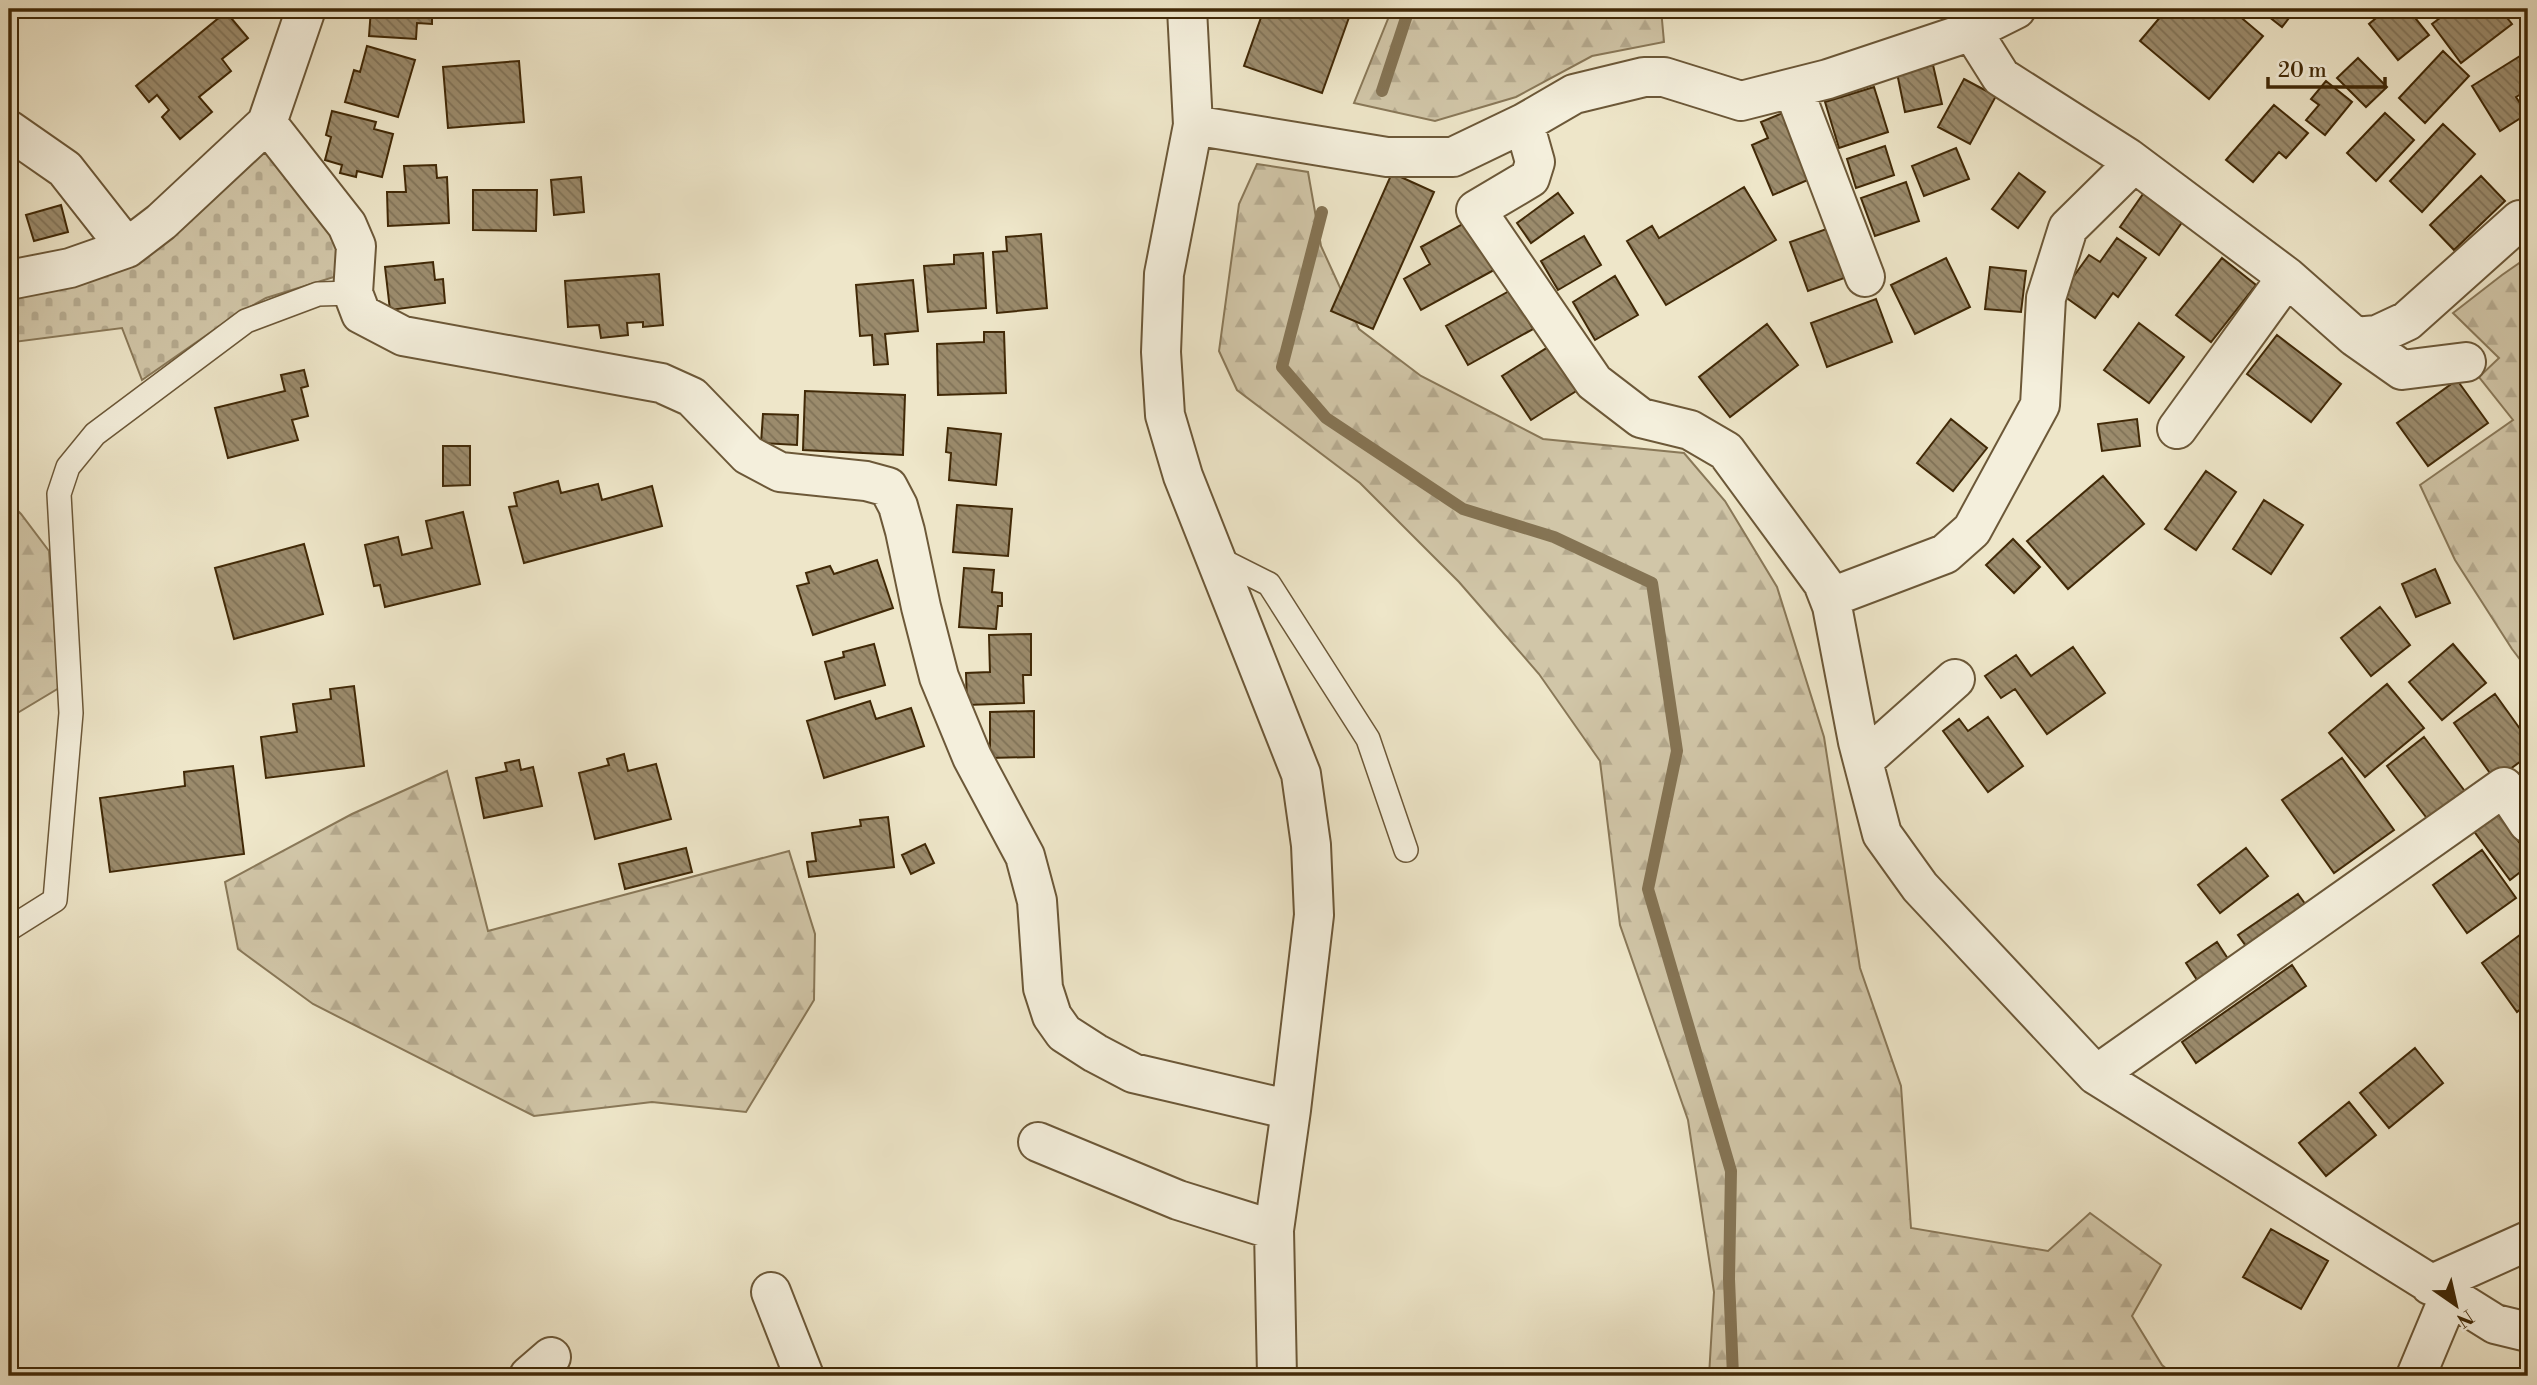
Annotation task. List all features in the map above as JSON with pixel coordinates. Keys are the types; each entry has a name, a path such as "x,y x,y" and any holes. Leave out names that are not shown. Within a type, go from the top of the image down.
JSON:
{"street":[{"path":"9,280 70,268 127,248 162,222 267,123 306,9"},
{"path":"1187,9 1193,125 1164,274 1161,352 1165,415 1183,476 1301,774 1311,845 1314,915 1274,1230 1271,1373"},
{"path":"1193,125 1387,157 1453,157 1524,123 1574,94 1644,77 1664,77 1741,101 1828,79 1972,31 2016,9"},
{"path":"1972,31 2001,77 2134,163 2287,276 2356,337 2402,370 2466,362"},
{"path":"1793,88 1865,277"},
{"path":"267,123 346,225 356,246 353,293 361,314 403,336 661,383 692,397 748,455 780,472 866,481 888,487 902,519 939,677 972,757 1025,856 1037,901 1043,988 1052,1016 1064,1033 1133,1073 1291,1110"},
{"path":"1524,123 1535,162 1530,178 1476,210 1594,382 1641,418 1690,430 1727,451 1823,583 1829,598 1863,761 1882,834 1920,887 2096,1075 2439,1291 2495,1324 2528,1332"},
{"path":"9,130 65,169 127,248"},
{"path":"1829,598 1945,554 1972,530 2040,405 2046,298 2068,229 2134,163"},
{"path":"2356,337 2377,335 2407,321 2520,220 2528,228"},
{"path":"2177,429 2287,276"},
{"path":"1863,761 1955,679"},
{"path":"2096,1075 2504,788 2528,823"},
{"path":"1038,1142 1178,1200 1274,1230"},
{"path":"2416,1376 2439,1291 2528,1241"},
{"path":"771,1292 804,1376"}],"lane":[{"path":"9,929 55,900 60,866 71,713 59,494 68,467 95,434 246,321 318,294 353,293"},
{"path":"1215,557 1269,584 1368,739 1406,850"}],"green space":[{"path":"1392,9 1661,9 1664,42 1592,56 1516,97 1435,121 1354,103"},
{"path":"258,149 279,154 329,219 339,255 334,277 266,298 234,316 142,380 122,328 14,342 9,331 9,294"},
{"path":"1257,164 1308,172 1321,246 1359,329 1421,376 1543,439 1684,453 1725,501 1777,587 1824,737 1860,968 1901,1086 1911,1228 2048,1251 2090,1213 2161,1265 2132,1316 2162,1365 2175,1376 1709,1376 1714,1292 1688,1120 1620,925 1600,761 1539,674 1459,582 1360,483 1237,390 1219,351 1239,204"},
{"path":"2528,257 2528,670 2455,560 2420,485 2513,420 2479,377 2499,358 2453,313"},
{"path":"9,502 49,551 59,688 9,718"},
{"path":"447,771 488,931 789,851 815,934 814,1000 746,1112 652,1102 534,1116 313,1004 238,949 225,882 352,814"}],"building":[{"path":"371,9 432,9 432,24 417,23 416,39 369,36"},
{"path":"1264,9 1352,9 1322,93 1244,66"},
{"path":"2167,9 2231,9 2263,36 2209,99 2140,41"},
{"path":"2259,9 2296,9 2282,27"},
{"path":"2387,9 2408,9 2429,35 2398,60 2369,24"},
{"path":"2452,9 2500,9 2512,24 2461,63 2432,24"},
{"path":"226,12 248,38 222,59 231,71 199,97 212,112 180,139 162,117 169,110 157,95 149,102 136,86"},
{"path":"367,46 415,60 398,117 345,102 354,70 360,72"},
{"path":"2443,51 2469,76 2425,123 2399,98"},
{"path":"2528,51 2528,90 2516,97 2527,114 2500,131 2472,86"},
{"path":"2358,58 2387,87 2366,107 2337,78"},
{"path":"519,61 524,122 448,128 443,67"},
{"path":"1933,65 1942,104 1905,112 1897,73"},
{"path":"1964,79 1996,96 1970,144 1938,127"},
{"path":"2326,81 2352,102 2325,135 2306,120 2319,105 2311,99"},
{"path":"1874,87 1888,132 1839,148 1825,102"},
{"path":"2274,105 2308,133 2286,158 2279,152 2253,182 2226,160"},
{"path":"1790,110 1817,176 1773,195 1752,145 1768,138 1761,122"},
{"path":"332,111 376,122 374,129 393,134 382,177 357,171 356,177 340,173 342,165 325,160 331,137 326,135"},
{"path":"2385,113 2414,140 2376,181 2347,153"},
{"path":"2443,124 2475,154 2422,212 2390,181"},
{"path":"1885,146 1894,175 1856,188 1847,159"},
{"path":"1956,148 1969,179 1924,196 1912,166"},
{"path":"436,165 437,178 447,177 449,223 388,226 387,192 406,192 404,166"},
{"path":"1392,173 1434,192 1373,329 1331,311"},
{"path":"2019,173 2045,192 2018,228 1992,209"},
{"path":"2481,176 2505,201 2454,250 2430,225"},
{"path":"581,177 584,212 554,215 551,180"},
{"path":"1906,182 1919,221 1875,236 1861,198"},
{"path":"2150,184 2190,211 2159,255 2120,227"},
{"path":"1744,187 1776,240 1666,305 1627,241 1652,226 1659,238"},
{"path":"473,190 537,190 536,231 473,230"},
{"path":"1558,193 1573,213 1531,243 1517,223"},
{"path":"61,205 68,232 34,241 26,215"},
{"path":"1468,221 1494,270 1421,310 1404,279 1430,264 1421,247"},
{"path":"1832,227 1850,276 1808,291 1790,242"},
{"path":"1041,234 1047,308 997,313 993,252 1007,251 1006,237"},
{"path":"1584,236 1601,265 1558,290 1541,261"},
{"path":"2117,238 2146,258 2118,297 2113,293 2095,318 2061,294 2089,255 2100,262"},
{"path":"983,253 986,308 928,312 924,266 954,264 954,255"},
{"path":"1946,258 1970,307 1915,334 1891,285"},
{"path":"2222,258 2256,285 2211,342 2176,315"},
{"path":"433,262 435,280 443,279 445,303 390,310 385,267"},
{"path":"1990,267 2026,271 2021,312 1985,309"},
{"path":"659,274 663,325 643,327 643,322 627,323 628,335 601,338 599,325 568,327 565,281"},
{"path":"1615,276 1638,315 1595,340 1573,302"},
{"path":"913,280 918,331 885,334 888,364 874,365 872,335 860,336 856,285"},
{"path":"1511,290 1533,329 1468,365 1446,326"},
{"path":"1876,299 1892,342 1827,367 1811,323"},
{"path":"2139,323 2184,357 2149,403 2104,370"},
{"path":"1767,324 1798,365 1730,417 1699,377"},
{"path":"984,332 1004,332 1006,393 938,395 937,344 984,342"},
{"path":"2277,335 2341,384 2311,422 2247,374"},
{"path":"1553,344 1581,388 1531,420 1502,376"},
{"path":"304,370 308,386 301,388 308,416 292,420 298,440 228,458 215,408 285,391 281,375"},
{"path":"2457,380 2488,423 2428,466 2397,423"},
{"path":"805,391 905,395 903,455 803,450"},
{"path":"763,414 798,415 797,445 761,443"},
{"path":"1951,419 1987,448 1953,491 1917,463"},
{"path":"2137,419 2140,446 2102,451 2098,424"},
{"path":"948,428 1001,434 996,485 949,480 951,453 946,452"},
{"path":"443,446 470,446 470,485 443,486"},
{"path":"2206,471 2236,492 2196,550 2165,529"},
{"path":"2103,476 2144,524 2068,589 2027,541"},
{"path":"558,481 561,493 598,484 602,500 652,486 662,526 524,563 509,507 517,506 514,493"},
{"path":"2264,500 2303,525 2271,574 2233,549"},
{"path":"957,505 1012,509 1008,556 953,552"},
{"path":"463,512 480,584 385,607 380,585 374,586 365,545 398,537 402,555 432,548 426,521"},
{"path":"2013,539 2040,567 2014,593 1986,565"},
{"path":"304,544 323,614 234,639 215,568"},
{"path":"877,560 893,608 813,635 797,586 809,583 806,573 830,566 834,574"},
{"path":"964,568 994,570 992,592 1002,593 1002,606 998,606 996,629 959,627"},
{"path":"2435,569 2450,603 2416,617 2402,584"},
{"path":"2380,607 2410,645 2371,676 2341,638"},
{"path":"1031,634 1031,675 1023,675 1024,703 967,705 966,673 990,672 989,635"},
{"path":"874,644 885,685 835,699 825,662 844,657 843,652"},
{"path":"2453,644 2486,683 2442,720 2409,682"},
{"path":"2073,647 2105,693 2047,734 2015,689 2001,698 1985,676 2016,655 2031,676"},
{"path":"2387,684 2424,728 2365,777 2329,733"},
{"path":"354,686 364,766 266,778 261,737 297,732 293,704 331,699 330,689"},
{"path":"2495,694 2528,740 2528,756 2495,780 2454,723"},
{"path":"870,701 876,719 911,708 924,746 824,778 807,721"},
{"path":"1034,711 1034,757 990,758 990,712"},
{"path":"1988,717 2023,766 1988,792 1943,731 1959,719 1968,731"},
{"path":"2424,737 2467,794 2429,821 2387,766"},
{"path":"624,754 628,771 656,764 671,819 595,839 579,773 609,765 607,759"},
{"path":"2342,758 2394,830 2334,873 2282,800"},
{"path":"519,760 521,770 533,767 542,806 484,818 476,778 507,771 505,763"},
{"path":"233,766 244,854 110,872 100,798 185,786 184,772"},
{"path":"2497,813 2528,854 2528,866 2510,880 2473,830"},
{"path":"888,817 894,867 809,877 807,862 816,861 812,833 861,826 860,820"},
{"path":"925,844 934,863 911,874 902,855"},
{"path":"686,848 692,872 625,889 619,864"},
{"path":"2246,848 2268,876 2220,913 2198,885"},
{"path":"2482,850 2516,898 2467,933 2433,885"},
{"path":"2298,894 2311,912 2251,953 2238,935"},
{"path":"2528,929 2528,1003 2517,1012 2482,963"},
{"path":"2217,942 2232,965 2201,986 2186,963"},
{"path":"2292,965 2306,986 2196,1063 2182,1042"},
{"path":"2415,1048 2443,1083 2389,1128 2360,1093"},
{"path":"2349,1102 2376,1135 2326,1176 2299,1143"},
{"path":"2271,1229 2328,1261 2301,1309 2243,1277"}],"waterway":[{"path":"1382,91 1409,9"},
{"path":"1322,212 1282,367 1326,418 1463,509 1554,537 1652,583 1677,751 1648,889 1731,1171 1729,1279 1733,1376"}]}
